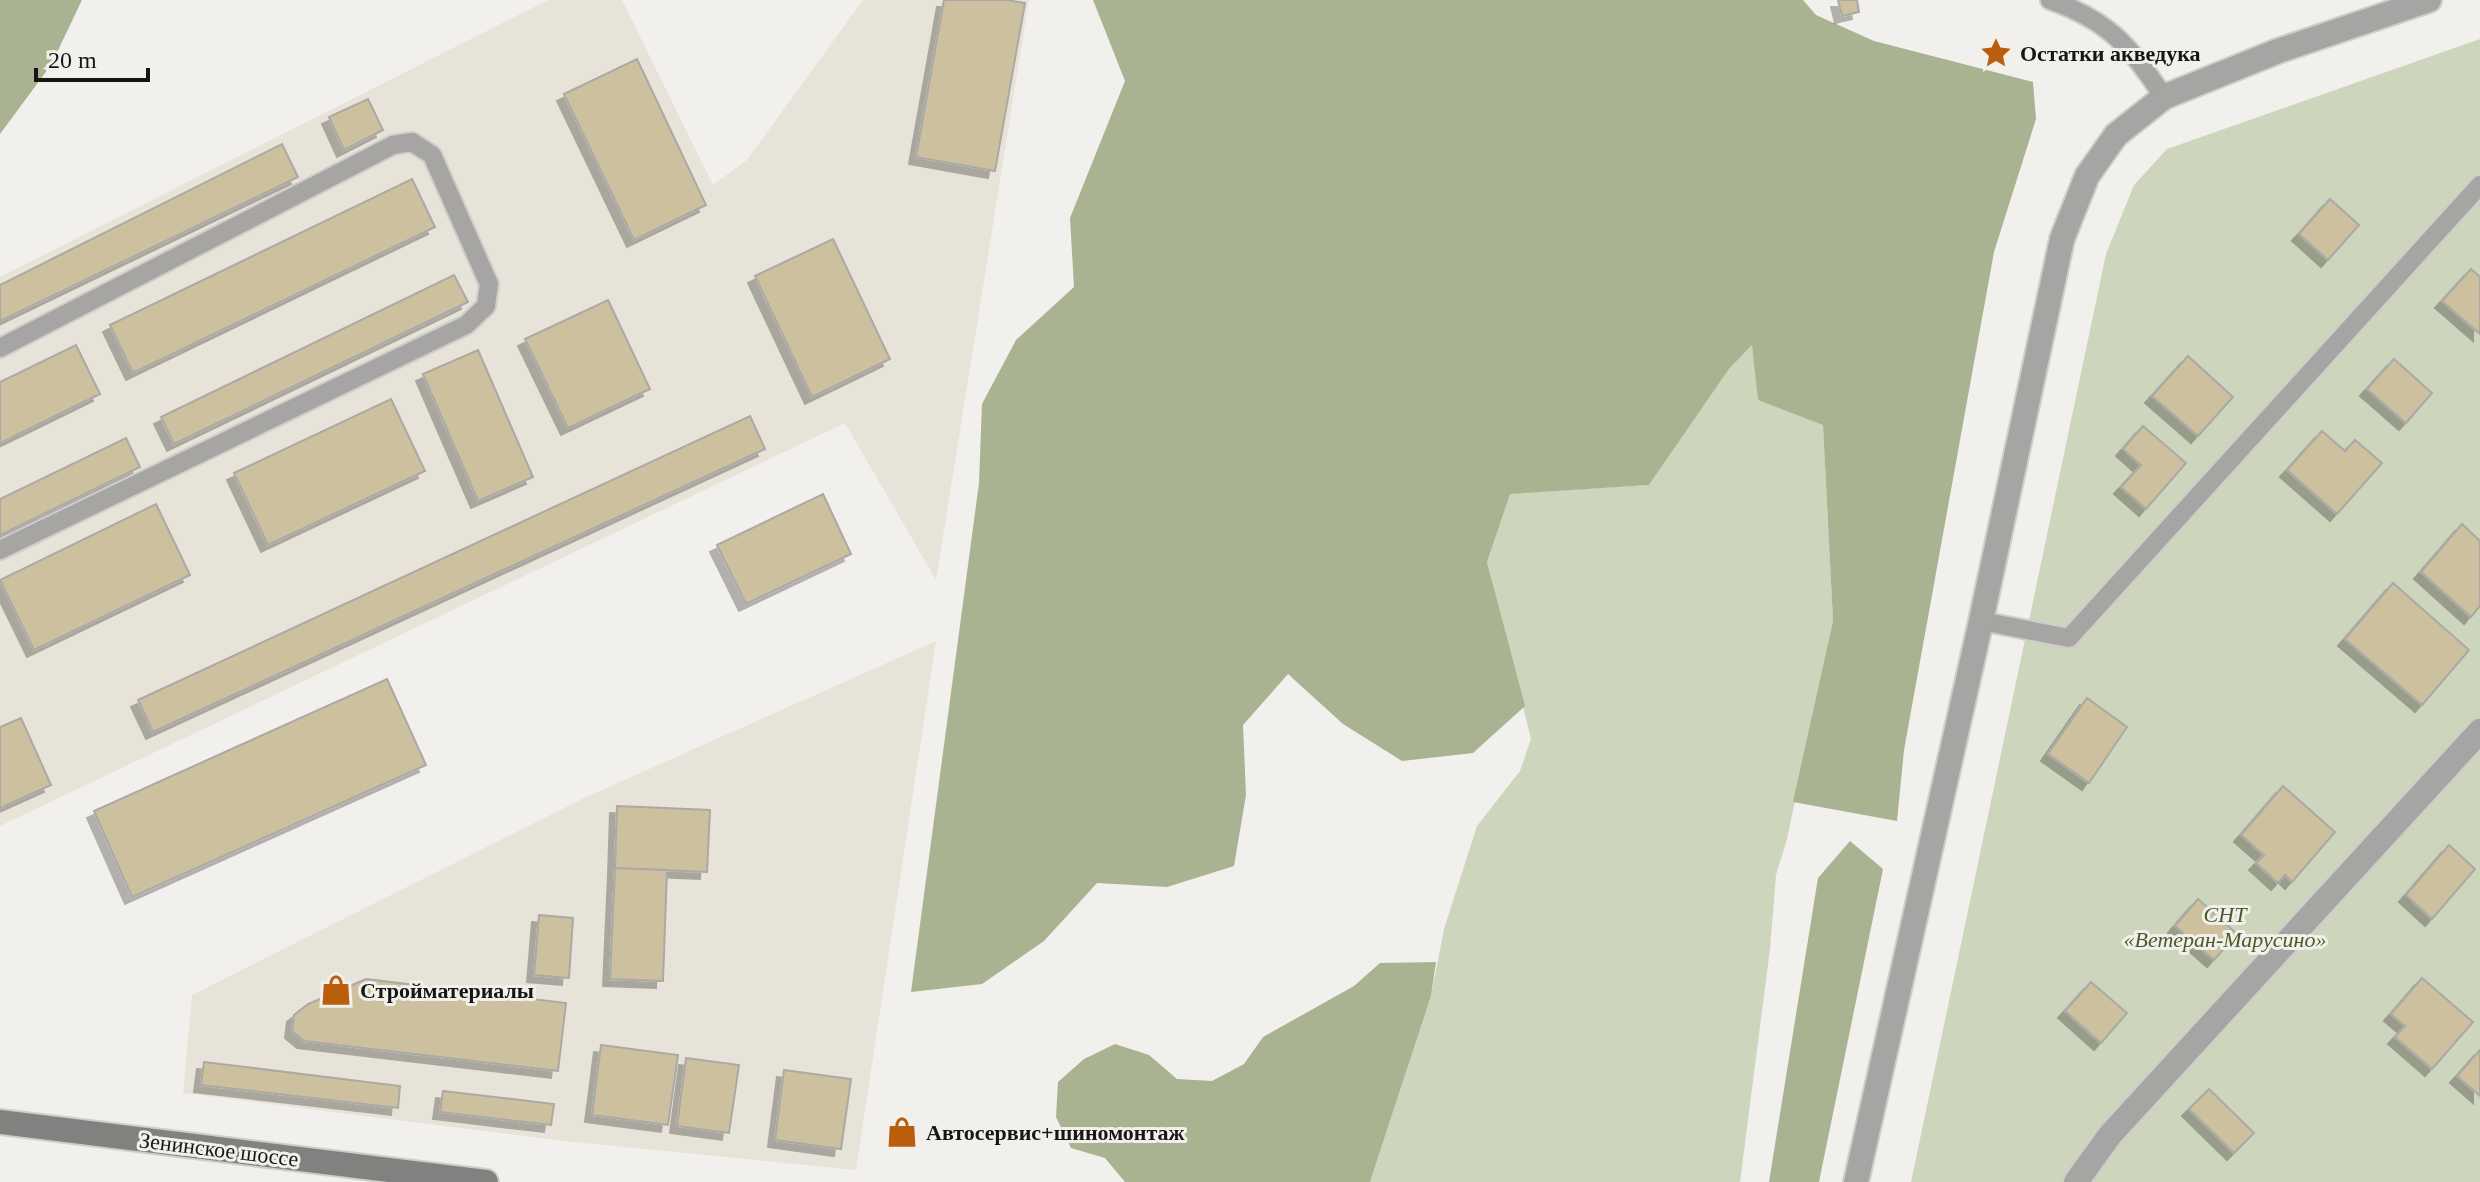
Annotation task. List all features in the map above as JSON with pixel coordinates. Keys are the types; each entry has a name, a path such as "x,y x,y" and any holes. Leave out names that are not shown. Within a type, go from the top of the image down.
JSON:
{"main road":[{"name":"Зенинское шоссе","path":"0,1122 486,1182"}],"street":[{"path":"1856,1182 2062,239 2087,176 2116,135 2164,97 2265,56 2429,0"},
{"path":"2076,1182 2110,1135 2480,731"}],"lane":[{"path":"2050,0 2111,30 2135,54 2164,97"},
{"path":"0,348 393,145 412,142 432,155 489,284 486,306 466,325 0,550"},
{"path":"1981,621 2069,638 2480,185"}],"shaded area":[{"path":"548,0 622,0 713,185 747,160 863,0 1029,0 936,580 845,423 0,826 0,277"},
{"path":"936,641 856,1170 564,1141 183,1093 192,995 582,799"}],"green space":[{"path":"0,0 82,0 51,65 0,134"},
{"path":"1093,0 1803,0 1816,15 1874,41 2033,82 2036,119 1994,252 1904,750 1897,821 1793,802 1833,621 1823,425 1758,400 1752,345 1729,369 1649,485 1510,494 1487,562 1525,706 1473,753 1402,761 1343,724 1288,674 1243,725 1246,795 1234,866 1167,887 1097,883 1044,941 982,984 911,992 979,483 982,404 1016,340 1074,287 1070,218 1125,81"},
{"name":"СНТ «Ветеран-Марусино»","path":"2480,39 2480,1182 1911,1182 2106,254 2134,185 2167,149"},
{"path":"1753,344 1758,400 1823,424 1833,621 1787,839 1776,875 1770,949 1740,1182 1370,1182 1431,996 1444,929 1477,826 1520,771 1531,739 1487,561 1510,493 1649,485 1729,369"},
{"path":"1850,841 1883,869 1819,1182 1769,1182 1818,878"},
{"path":"1436,962 1431,996 1370,1182 1125,1182 1105,1158 1071,1148 1056,1117 1058,1082 1084,1059 1115,1044 1149,1055 1177,1079 1212,1081 1244,1064 1263,1037 1354,986 1380,963"}],"building":[{"path":"944,0 1025,3 995,171 916,157"},
{"path":"1838,0 1857,0 1859,12 1842,16"},
{"path":"637,59 706,205 634,240 564,94"},
{"path":"368,99 383,130 344,150 329,117"},
{"path":"282,144 298,177 0,321 0,285"},
{"path":"412,179 435,227 133,373 110,325"},
{"path":"2330,199 2359,225 2328,260 2299,234"},
{"path":"833,239 890,359 812,397 755,276"},
{"path":"2471,269 2480,277 2480,334 2442,301"},
{"path":"454,275 468,302 174,444 161,417"},
{"path":"608,300 650,389 568,428 525,339"},
{"path":"76,345 100,394 0,443 0,382"},
{"path":"478,350 533,477 478,501 423,374"},
{"path":"2188,356 2233,397 2198,436 2152,396"},
{"path":"2394,359 2432,393 2406,423 2367,389"},
{"path":"391,399 425,471 268,545 234,473"},
{"path":"750,416 765,449 153,732 138,700"},
{"path":"2143,426 2186,463 2146,509 2121,487 2141,465 2123,449"},
{"path":"2322,431 2345,451 2355,440 2382,463 2337,514 2287,470"},
{"path":"126,438 140,467 0,535 0,499"},
{"path":"823,494 851,554 746,604 717,545"},
{"path":"156,504 190,575 34,650 0,580"},
{"path":"2462,524 2480,541 2480,606 2471,617 2421,572"},
{"path":"2393,583 2469,650 2422,705 2345,639"},
{"path":"387,679 426,765 132,897 94,811"},
{"path":"2087,698 2127,727 2089,783 2048,754"},
{"path":"21,718 51,785 0,808 0,727"},
{"path":"2283,786 2335,832 2292,882 2285,875 2278,883 2256,863 2264,855 2241,835"},
{"path":"617,806 710,810 707,872 615,868"},
{"path":"2449,845 2475,869 2432,919 2406,895"},
{"path":"615,868 667,870 663,981 610,979"},
{"path":"2198,899 2237,934 2214,960 2175,926"},
{"path":"539,915 573,918 569,978 534,975"},
{"path":"2422,978 2473,1022 2432,1069 2395,1037 2405,1026 2391,1014"},
{"path":"366,979 566,1003 558,1071 304,1041 292,1031 294,1015 308,1004"},
{"path":"2091,982 2127,1013 2101,1043 2065,1011"},
{"path":"601,1045 678,1055 668,1125 592,1115"},
{"path":"2480,1050 2480,1096 2457,1076"},
{"path":"686,1058 739,1065 729,1133 677,1126"},
{"path":"204,1062 400,1086 398,1108 201,1085"},
{"path":"784,1070 851,1079 841,1149 775,1140"},
{"path":"2209,1089 2254,1133 2234,1153 2189,1109"},
{"path":"443,1091 554,1104 551,1125 440,1112"}],"place":[{"name":"Остатки акведука","path":"1996,53"},
{"name":"Стройматериалы","path":"336,990"},
{"name":"Автосервис+шиномонтаж","path":"902,1132"}]}
